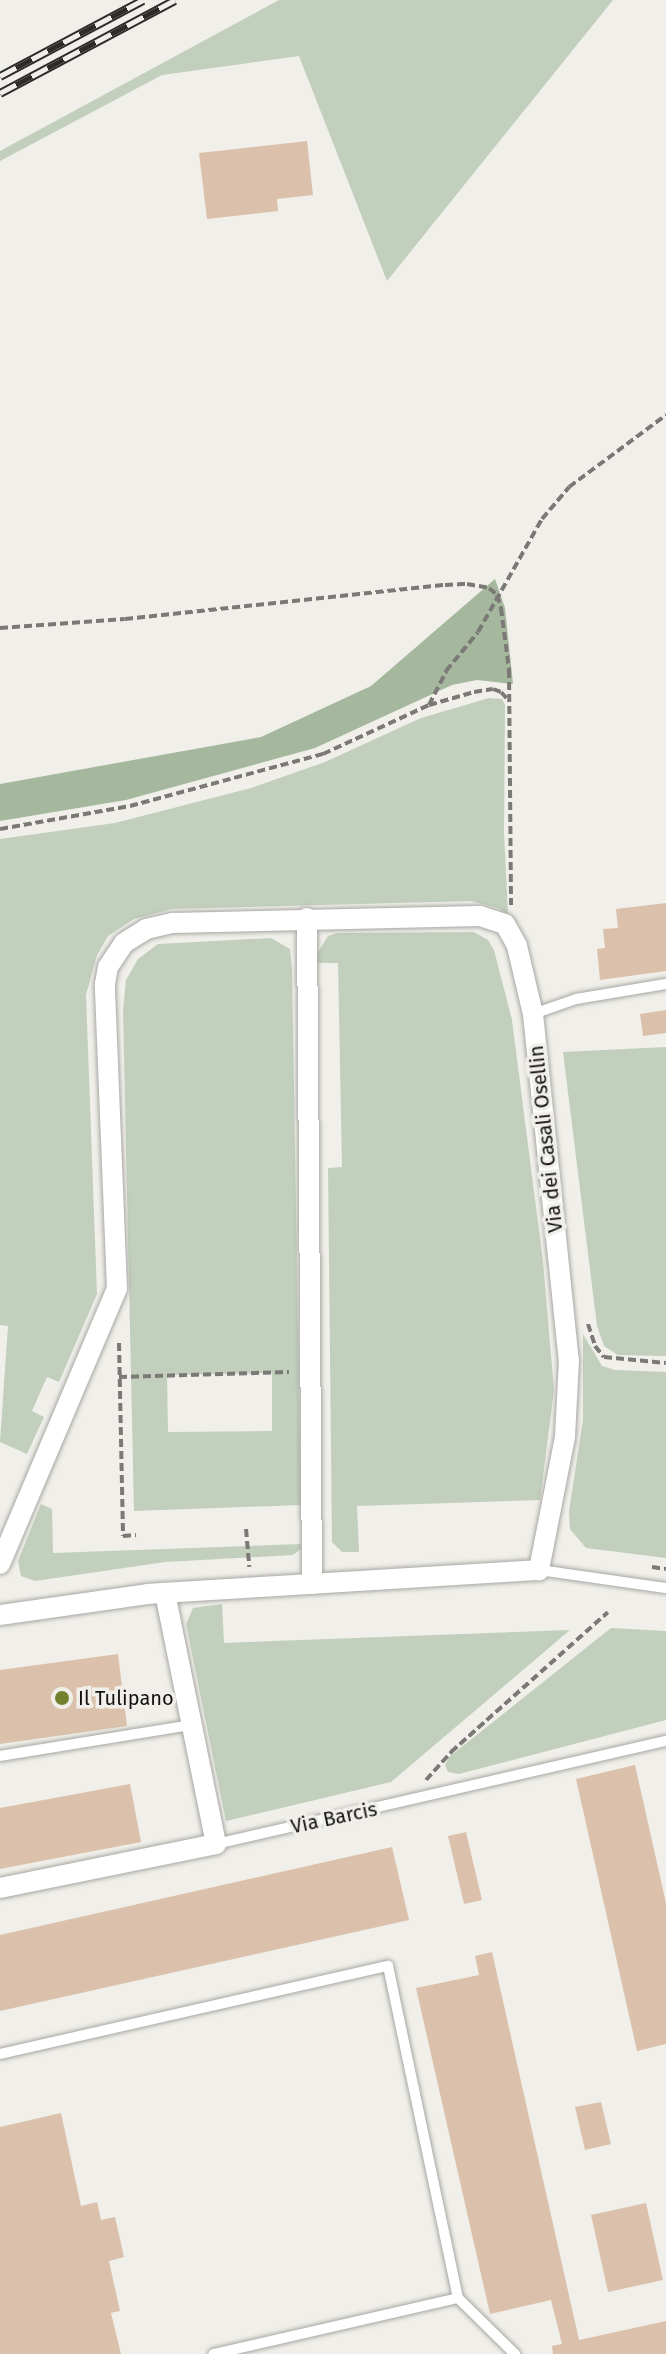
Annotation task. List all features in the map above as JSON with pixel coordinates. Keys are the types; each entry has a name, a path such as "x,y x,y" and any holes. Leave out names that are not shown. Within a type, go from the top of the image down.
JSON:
{"street":[{"path":"0,1564 117,1289 105,984 108,967 132,935 159,925 307,918 489,917 509,929 517,946"},
{"path":"307,918 312,1584"},
{"name":"Via dei Casali Osellin","path":"517,946 533,1014 569,1360 565,1437 539,1570"},
{"path":"0,1615 165,1593 539,1570"},
{"path":"165,1593 216,1844"},
{"name":"Via Barcis","path":"0,1888 216,1844"}],"lane":[{"path":"533,1014 576,999 666,984"},
{"path":"539,1570 666,1588"},
{"path":"0,1756 192,1725"},
{"name":"Via Barcis","path":"216,1844 406,1803 666,1741"},
{"path":"0,2054 388,1966 458,2298 515,2354"},
{"path":"213,2354 458,2298"}],"path":[{"path":"429,705 446,671 478,632 542,519 569,487 666,415"},
{"path":"0,628 140,618 445,585 479,585 497,595 506,641 510,703 509,850 511,913 517,946"},
{"path":"0,829 130,806 323,754 429,705 493,689 501,692 510,703"},
{"path":"589,1327 595,1346 604,1357 666,1363"},
{"path":"118,1335 123,1536 136,1535"},
{"path":"119,1377 311,1371"},
{"path":"246,1529 249,1567"},
{"path":"406,1803 451,1752 608,1612"}],"green space":[{"path":"279,0 613,0 387,281 299,56 162,75 0,161 0,151"},
{"path":"495,579 505,608 513,684 477,680 452,685 315,748 126,800 0,821 0,784 261,737 371,686"},
{"path":"489,698 502,699 505,705 504,832 508,915 498,908 471,901 172,909 134,919 108,936 97,955 86,995 97,1294 59,1382 47,1377 32,1411 44,1417 27,1454 0,1442 8,1326 0,1325 0,839 115,823 251,788 325,762 421,718"},
{"path":"474,932 488,940 494,950 512,1020 543,1262 554,1390 540,1500 357,1506 359,1552 342,1552 332,1542 328,1168 342,1167 338,963 317,963 317,954 328,936 338,933"},
{"path":"271,938 290,949 301,1505 134,1511 123,1010 126,980 138,959 158,944","holes":["272,1373 272,1431 168,1432 167,1375"]},
{"path":"666,1047 666,1356 618,1355 604,1346 597,1326 563,1052"},
{"path":"583,1334 602,1366 615,1370 666,1372 666,1558 586,1548 570,1529 569,1511 583,1420"},
{"path":"41,1504 52,1509 53,1553 301,1544 301,1549 293,1555 165,1562 35,1581 21,1576 18,1561"},
{"path":"222,1604 224,1643 570,1630 391,1782 226,1821 186,1624 193,1608"},
{"path":"611,1628 666,1631 666,1720 459,1774 448,1772 445,1765 449,1757"}],"building":[{"path":"307,141 313,195 277,199 278,211 207,219 199,153"},
{"path":"666,903 666,971 600,980 597,949 605,948 603,929 618,928 616,909"},
{"path":"666,1010 666,1033 643,1036 640,1014"},
{"name":"Il Tulipano","path":"118,1654 127,1726 0,1744 0,1670"},
{"path":"635,1765 666,1903 666,2044 637,2051 576,1779"},
{"path":"130,1784 141,1842 0,1869 0,1808"},
{"path":"466,1832 482,1900 464,1904 448,1836"},
{"path":"392,1847 409,1920 0,2011 0,1935"},
{"path":"492,1952 579,2340 666,2321 666,2354 553,2354 552,2346 562,2344 551,2300 490,2314 416,1988 479,1975 475,1956"},
{"path":"601,2102 611,2144 585,2150 575,2107"},
{"path":"61,2113 81,2206 97,2202 101,2220 115,2217 124,2257 109,2261 120,2311 111,2313 121,2354 0,2354 0,2127"},
{"path":"646,2203 663,2280 608,2292 591,2215"}],"railway":[{"path":"0,76 143,0"},
{"path":"0,93 175,0"}],"place":[{"name":"Il Tulipano","path":"62,1698"}]}
